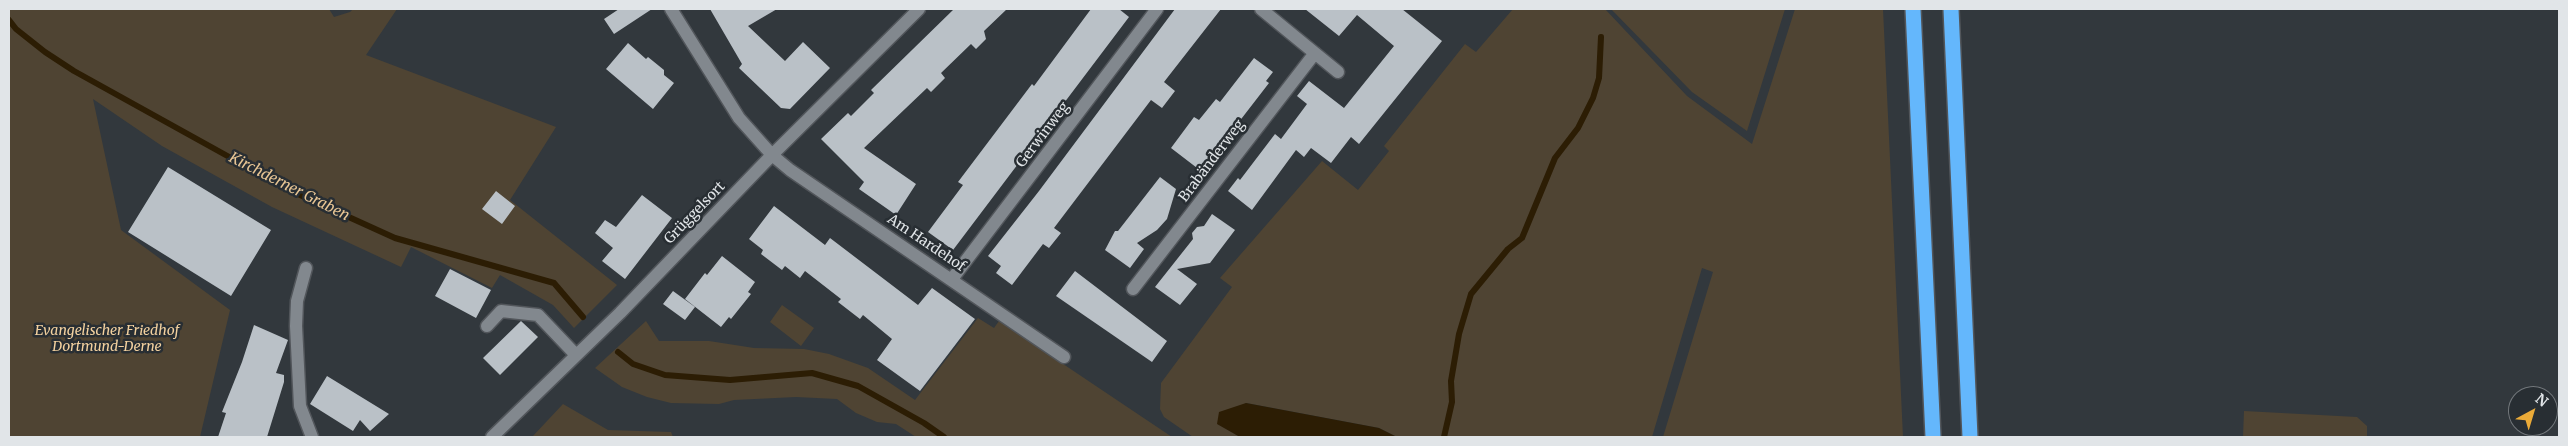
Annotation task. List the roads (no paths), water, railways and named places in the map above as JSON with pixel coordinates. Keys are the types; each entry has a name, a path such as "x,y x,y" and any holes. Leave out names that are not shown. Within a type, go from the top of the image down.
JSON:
{"highway":[{"path":"1912,9 1933,437"},
{"path":"1951,9 1970,437"}],"street":[{"name":"Am Hardehof","path":"671,9 739,118 772,155 790,170 1064,357"},
{"name":"Grüggelsort","path":"492,437 576,356 772,155 919,9"},
{"name":"Gerwinweg","path":"952,279 1157,9"},
{"path":"1260,9 1338,72"},
{"name":"Brabänderweg","path":"1133,289 1315,53"},
{"path":"306,268 297,302 296,326 300,406 312,437"},
{"path":"487,326 501,311 538,315 576,356"}],"waterway":[{"name":"Kirchderner Graben","path":"9,20 16,29 45,52 74,71 287,189 395,238 554,283 583,317"},
{"path":"1444,437 1452,402 1451,381 1459,334 1471,294 1508,249 1522,238 1555,158 1578,128 1593,98 1599,78 1601,37"},
{"name":"Kirchderner Graben","path":"618,352 633,364 665,375 730,380 812,373 858,386 924,423 944,437"}],"park label":[{"name":"Evangelischer Friedhof Dortmund-Derne","path":"107,340"}]}
